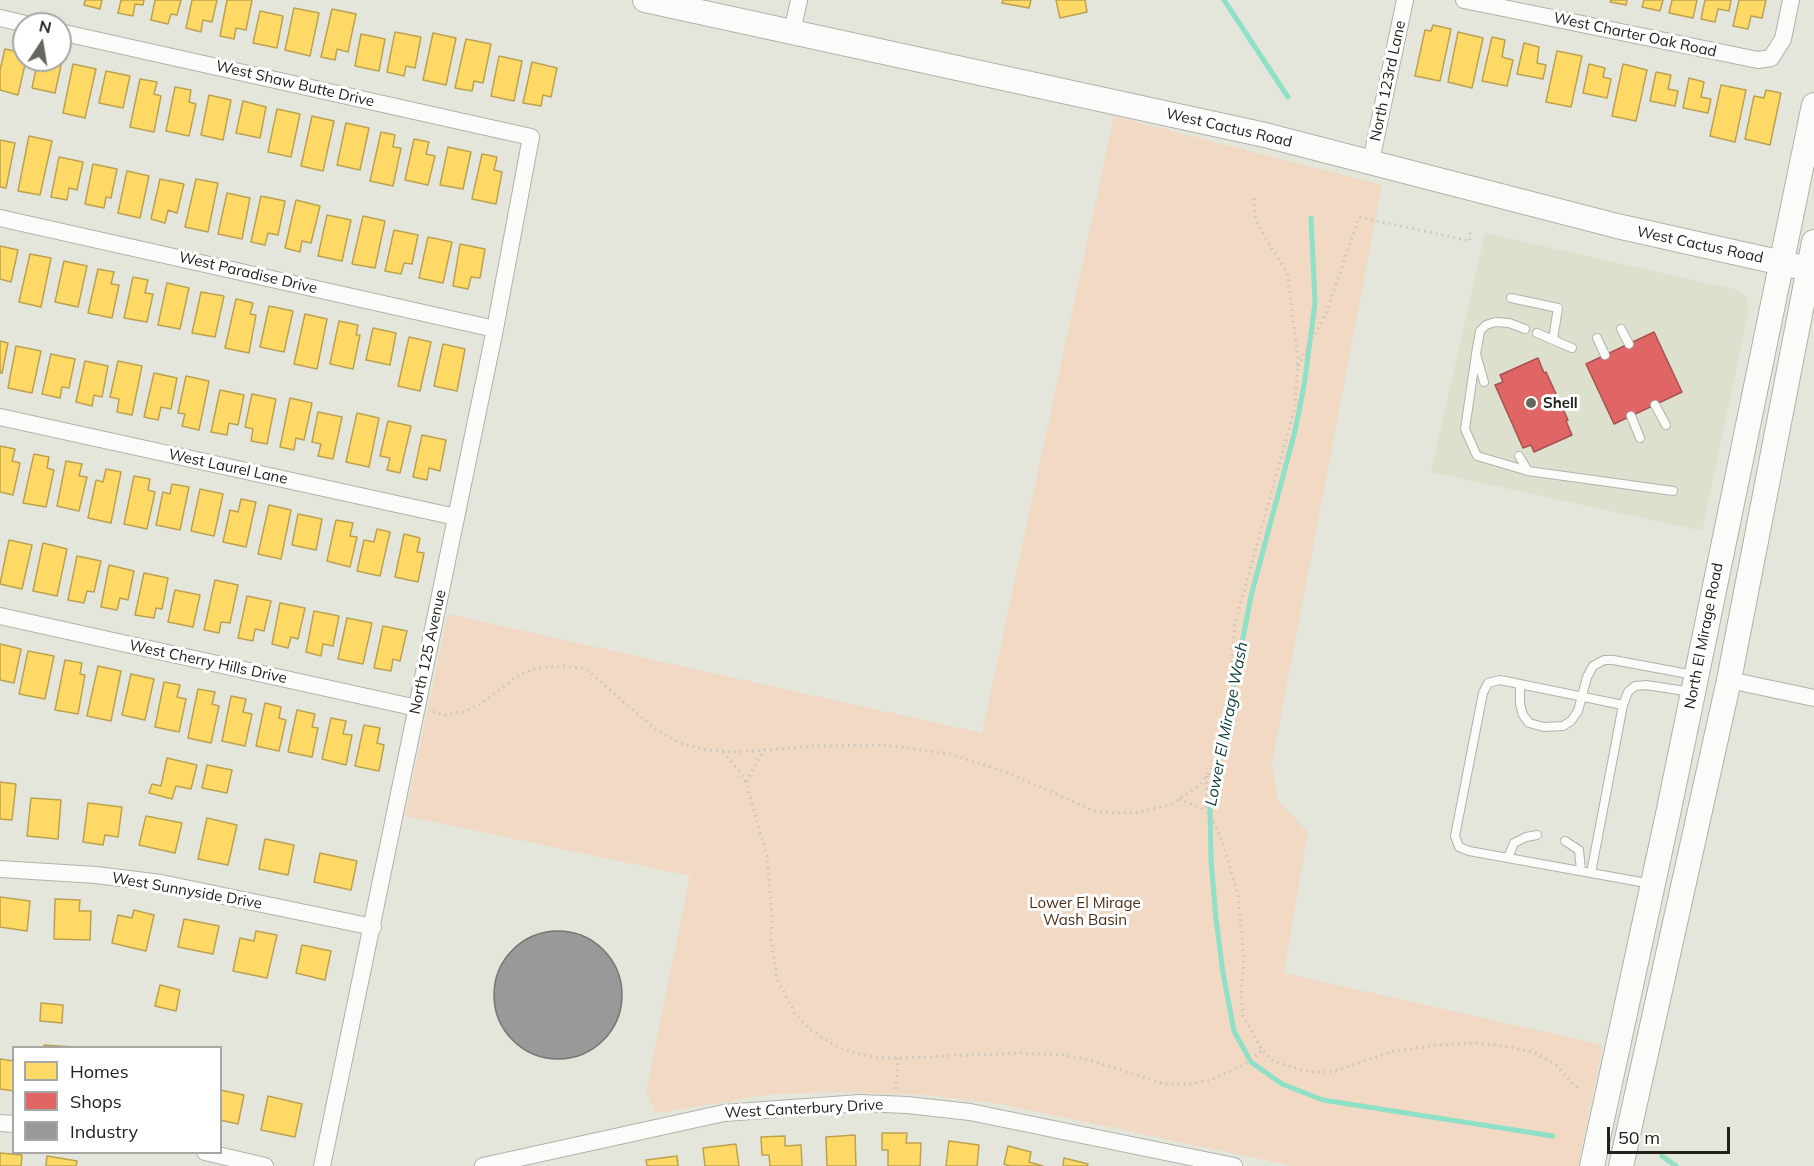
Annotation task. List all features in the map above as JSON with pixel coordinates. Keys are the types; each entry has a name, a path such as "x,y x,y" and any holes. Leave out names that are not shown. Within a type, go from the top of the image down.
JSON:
{"main road":[{"name":"West Cactus Road","path":"645,0 1282,139 1617,226 1809,268"},
{"name":"North El Mirage Road","path":"1592,1166 1653,884 1814,105"},
{"path":"1621,1166 1729,680 1814,242"}],"street":[{"path":"792,32 799,0"},
{"name":"North 123rd Lane","path":"1371,161 1405,0"},
{"name":"West Charter Oak Road","path":"1464,0 1758,60 1771,58 1783,39 1791,0"},
{"name":"West Shaw Butte Drive","path":"72,35 531,137"},
{"name":"North 125 Avenue","path":"322,1166 495,329 531,137"},
{"name":"West Paradise Drive","path":"0,218 495,329"},
{"name":"West Laurel Lane","path":"0,417 456,517"},
{"name":"West Cherry Hills Drive","path":"0,616 417,708"},
{"path":"1729,680 1814,698"},
{"name":"West Sunnyside Drive","path":"0,869 96,875 161,883 373,927"},
{"name":"West Canterbury Drive","path":"493,1165 724,1113 860,1103 970,1112 1234,1166"},
{"path":"214,1154 266,1166"}],"lane":[{"path":"1511,298 1558,308 1553,339"},
{"path":"1525,329 1495,321 1480,331 1465,429 1477,456 1528,471 1673,491"},
{"path":"1622,329 1629,344"},
{"path":"1537,333 1572,348"},
{"path":"1597,338 1605,355"},
{"path":"1476,354 1484,382"},
{"path":"1654,405 1666,425"},
{"path":"1631,416 1640,438"},
{"path":"1519,456 1528,471"},
{"path":"1520,684 1519,694 1523,715 1529,723 1544,727 1563,726 1571,721 1578,711 1587,677 1593,666 1604,660 1613,660 1694,684"},
{"path":"1623,705 1500,680 1488,683 1483,693 1455,836 1459,847 1469,851 1653,884"},
{"path":"1591,873 1623,705 1628,692 1635,686 1694,684"},
{"path":"1508,858 1514,843 1537,835"},
{"path":"1564,841 1579,850 1581,871"}],"path":[{"path":"417,708 445,715 463,712 481,704 519,675 536,668 565,666 586,669 655,729 680,743 706,750 884,745 950,754 1006,772 1097,812 1133,813 1170,804 1179,799 1199,786 1208,774 1227,748 1235,723 1232,657 1235,624 1295,407 1298,368 1287,272 1261,231 1255,216 1254,197"},
{"path":"1298,368 1327,311 1359,217 1470,241 1470,230"},
{"path":"746,782 765,749"},
{"path":"722,751 746,782 767,857 777,979 795,1014 811,1030 834,1045 851,1052 874,1057 1008,1053 1063,1055 1093,1061 1164,1084 1191,1084 1213,1079 1234,1070 1262,1050"},
{"path":"1206,811 1208,774"},
{"path":"1179,799 1206,811 1219,834 1238,895 1244,958 1241,995 1244,1016 1262,1050 1273,1061 1309,1072 1332,1072 1394,1052 1436,1045 1477,1043 1535,1053 1555,1064 1575,1086 1582,1089"},
{"path":"895,1105 898,1058"}],"shaded area":[{"path":"1485,233 1738,290 1746,296 1749,309 1702,531 1431,472"}],"green space":[{"name":"Lower El Mirage Wash Basin","path":"1114,116 1382,185 1272,763 1278,801 1308,832 1284,973 1603,1045 1578,1166 1293,1166 1000,1104 925,1095 840,1092 775,1094 656,1113 646,1091 690,876 405,816 448,614 982,733"}],"building: Homes":[{"path":"85,0 102,0 100,9 84,5"},
{"path":"121,0 144,0 143,5 135,4 133,16 118,13"},
{"path":"155,0 181,0 177,15 171,14 168,24 151,20"},
{"path":"192,0 217,0 212,22 203,20 201,32 186,28"},
{"path":"227,0 252,0 246,30 236,28 234,39 220,36"},
{"path":"1003,0 1031,0 1029,8 1002,3"},
{"path":"1056,0 1085,0 1087,12 1060,18"},
{"path":"1611,0 1627,0 1626,5 1610,2"},
{"path":"1644,0 1663,0 1660,11 1642,7"},
{"path":"1672,0 1697,0 1693,18 1669,13"},
{"path":"1705,0 1731,0 1729,11 1718,9 1715,22 1701,19"},
{"path":"1739,0 1766,0 1762,18 1751,16 1748,29 1733,26"},
{"path":"294,8 319,13 310,56 285,50"},
{"path":"332,9 356,14 348,52 337,49 335,60 321,57"},
{"path":"260,11 283,16 277,48 253,43"},
{"path":"1433,25 1451,29 1440,81 1415,76 1425,30 1431,31"},
{"path":"395,32 421,37 415,68 406,66 404,76 387,72"},
{"path":"1458,32 1483,38 1472,88 1448,82"},
{"path":"433,33 456,38 446,85 423,80"},
{"path":"361,34 385,39 379,71 355,66"},
{"path":"1492,37 1505,40 1502,57 1513,60 1507,86 1482,81"},
{"path":"466,39 491,44 483,83 474,81 472,91 455,88"},
{"path":"1524,43 1539,47 1537,63 1546,65 1543,79 1517,74"},
{"path":"5,49 12,50 12,72 23,72 18,95 0,90 0,70"},
{"path":"1557,51 1582,56 1571,107 1546,102"},
{"path":"499,56 522,61 514,101 491,96"},
{"path":"532,62 557,68 551,97 543,95 541,106 523,103"},
{"path":"73,64 96,69 85,118 63,113"},
{"path":"1589,64 1605,68 1603,77 1611,79 1607,98 1583,93"},
{"path":"1623,64 1647,70 1636,121 1612,116"},
{"path":"106,71 130,76 123,108 99,103"},
{"path":"35,72 60,72 55,93 32,88"},
{"path":"1656,72 1671,75 1668,89 1678,91 1675,106 1650,101"},
{"path":"1689,78 1704,82 1701,97 1711,99 1708,113 1683,108"},
{"path":"140,79 157,82 154,94 161,96 154,132 130,127"},
{"path":"1721,85 1746,90 1735,142 1710,136"},
{"path":"175,87 191,90 189,102 196,104 189,136 166,131"},
{"path":"1766,90 1781,93 1770,145 1745,139 1754,96 1764,98"},
{"path":"209,95 231,100 223,140 201,135"},
{"path":"243,101 266,107 260,138 236,133"},
{"path":"277,109 300,114 291,157 268,152"},
{"path":"312,116 334,121 323,171 301,166"},
{"path":"346,123 369,128 360,170 337,165"},
{"path":"381,132 395,135 393,147 401,148 393,186 370,181"},
{"path":"29,136 52,141 40,195 18,191"},
{"path":"414,139 429,142 426,154 435,156 428,185 405,180"},
{"path":"0,140 15,143 6,188 0,187"},
{"path":"448,147 471,152 463,189 440,185"},
{"path":"482,154 497,157 494,170 502,172 496,204 472,199"},
{"path":"59,157 83,162 77,190 69,188 67,200 51,197"},
{"path":"93,164 117,169 111,198 106,197 104,208 85,204"},
{"path":"127,171 149,176 140,218 118,213"},
{"path":"160,179 184,184 177,213 168,210 165,223 151,219"},
{"path":"196,179 218,183 208,232 185,227"},
{"path":"227,193 250,198 242,239 218,234"},
{"path":"261,196 285,201 278,235 268,233 265,245 251,242"},
{"path":"296,200 320,206 311,243 302,241 300,252 285,248"},
{"path":"327,215 351,220 342,261 318,256"},
{"path":"363,216 385,221 375,268 352,264"},
{"path":"394,230 418,235 412,264 404,263 401,274 385,271"},
{"path":"428,237 452,242 443,283 419,278"},
{"path":"460,244 485,249 480,278 471,277 468,289 453,286"},
{"path":"0,246 18,250 11,282 0,279"},
{"path":"30,254 51,258 41,307 19,302"},
{"path":"64,261 87,266 78,307 55,302"},
{"path":"98,269 114,272 111,284 119,285 112,318 88,313"},
{"path":"133,277 148,280 145,293 153,294 147,322 124,318"},
{"path":"167,283 189,288 180,329 158,325"},
{"path":"201,292 224,296 215,337 192,333"},
{"path":"236,299 253,303 250,314 256,315 249,353 225,348"},
{"path":"269,306 293,311 284,352 260,347"},
{"path":"305,314 327,319 317,369 294,364"},
{"path":"339,321 358,325 356,335 360,335 353,369 330,364"},
{"path":"373,328 396,333 390,365 366,360"},
{"path":"409,337 431,342 420,391 398,386"},
{"path":"0,341 8,343 2,373 0,373"},
{"path":"443,344 465,349 457,391 434,386"},
{"path":"16,346 41,351 32,393 8,388"},
{"path":"51,354 75,359 69,388 62,387 60,398 42,394"},
{"path":"85,361 108,366 102,397 94,395 92,406 76,402"},
{"path":"118,361 142,366 132,415 117,412 119,399 110,397"},
{"path":"154,373 177,378 171,409 161,407 158,420 144,417"},
{"path":"186,376 209,381 199,430 182,426 185,414 178,413"},
{"path":"220,390 244,395 238,425 229,423 227,435 211,432"},
{"path":"252,394 276,399 267,444 251,441 253,429 245,427"},
{"path":"290,398 312,403 304,440 296,438 294,450 280,447"},
{"path":"318,412 342,417 333,459 318,456 321,444 312,442"},
{"path":"357,413 379,418 369,467 346,462"},
{"path":"388,421 411,426 400,473 387,470 390,458 380,456"},
{"path":"422,435 446,440 440,471 429,468 427,480 413,477"},
{"path":"0,446 15,449 12,461 20,463 13,495 0,492"},
{"path":"34,454 49,457 47,468 54,470 46,507 23,503"},
{"path":"66,461 82,464 79,476 87,477 79,511 57,506"},
{"path":"106,469 121,472 111,523 88,518 96,480 103,482"},
{"path":"134,476 150,479 148,490 155,492 147,529 124,524"},
{"path":"172,484 189,487 180,530 156,525 163,492 170,494"},
{"path":"200,489 223,494 214,536 191,531"},
{"path":"241,499 256,502 246,547 223,542 230,510 238,512"},
{"path":"269,505 291,510 281,559 258,554"},
{"path":"298,514 322,519 316,550 292,545"},
{"path":"336,520 353,523 350,536 357,537 350,567 327,561"},
{"path":"377,529 390,532 380,576 357,571 364,540 374,542"},
{"path":"404,534 420,538 417,552 424,553 418,582 395,577"},
{"path":"9,540 32,545 22,589 0,584"},
{"path":"43,543 67,549 57,596 33,591"},
{"path":"77,556 101,561 94,592 87,591 84,603 68,600"},
{"path":"109,565 134,571 128,600 120,598 117,610 101,607"},
{"path":"144,573 168,578 162,609 156,608 154,618 135,615"},
{"path":"215,580 238,585 230,623 221,622 219,633 204,630"},
{"path":"175,590 200,595 193,627 168,622"},
{"path":"247,596 271,601 264,631 255,629 253,641 238,638"},
{"path":"280,603 305,608 298,639 291,637 288,648 272,644"},
{"path":"314,611 339,616 333,646 323,644 321,656 306,652"},
{"path":"347,618 372,623 363,664 338,659"},
{"path":"383,626 407,631 400,661 393,659 391,671 374,668"},
{"path":"0,644 21,649 14,683 0,680"},
{"path":"28,651 54,656 45,699 19,694"},
{"path":"65,660 82,663 80,674 85,675 78,714 55,710"},
{"path":"98,666 121,671 111,721 87,716"},
{"path":"131,674 154,679 145,720 122,715"},
{"path":"164,682 180,685 177,697 186,699 179,732 155,727"},
{"path":"198,689 215,692 212,704 219,706 211,743 188,738"},
{"path":"231,696 246,699 243,712 252,714 245,746 222,741"},
{"path":"265,703 281,707 279,718 286,720 279,751 256,746"},
{"path":"297,710 315,714 312,727 318,728 312,757 288,752"},
{"path":"331,718 346,721 343,734 352,735 346,765 322,759"},
{"path":"364,725 380,728 377,743 384,745 379,771 355,766"},
{"path":"167,758 197,765 191,789 176,786 172,799 149,793 152,784 161,786"},
{"path":"207,765 232,770 227,793 202,788"},
{"path":"0,782 16,784 12,820 0,819"},
{"path":"31,798 61,800 58,839 27,836"},
{"path":"88,803 122,807 118,837 105,835 103,845 83,842"},
{"path":"146,816 182,823 175,853 139,845"},
{"path":"207,818 237,825 228,865 198,859"},
{"path":"265,839 294,845 288,875 259,869"},
{"path":"320,853 357,861 351,890 314,882"},
{"path":"0,897 30,901 27,931 0,927"},
{"path":"55,899 80,900 79,911 91,911 90,940 54,939"},
{"path":"134,910 154,915 146,951 112,943 118,915 132,918"},
{"path":"184,919 219,926 213,954 178,947"},
{"path":"256,931 277,935 267,978 233,971 240,938 254,941"},
{"path":"302,945 331,951 325,980 296,973"},
{"path":"160,985 180,990 176,1011 155,1006"},
{"path":"41,1003 63,1005 62,1023 40,1021"},
{"path":"0,1059 12,1061 12,1091 0,1089"},
{"path":"222,1090 244,1095 238,1124 222,1120"},
{"path":"268,1096 302,1104 295,1137 261,1130"},
{"path":"882,1133 907,1133 906,1143 921,1143 920,1166 888,1166 888,1150 882,1150"},
{"path":"855,1135 856,1166 827,1166 826,1137"},
{"path":"785,1136 785,1146 801,1145 802,1166 770,1166 769,1155 762,1155 761,1137"},
{"path":"949,1141 979,1145 977,1166 946,1166"},
{"path":"736,1144 739,1166 705,1166 703,1148"},
{"path":"1008,1146 1031,1152 1029,1162 1043,1166 1004,1164"},
{"path":"0,1153 22,1155 21,1166 0,1166"},
{"path":"47,1156 77,1161 76,1166 46,1166"},
{"path":"677,1156 678,1166 647,1166 646,1160"},
{"path":"1064,1158 1088,1164 1087,1166 1063,1166"}],"building: Shops":[{"path":"1654,332 1682,392 1614,424 1586,364"},
{"name":"Shell","path":"1538,358 1568,420 1566,421 1572,435 1534,452 1531,445 1523,448 1495,385 1503,382 1500,375"}],"building: Industry":[{"path":"558,931 583,936 604,949 617,970 622,995 617,1020 604,1041 583,1054 558,1059 533,1054 512,1041 499,1020 494,995 499,970 512,949 533,936"}],"waterway":[{"name":"Lower El Mirage Wash","path":"1224,0 1288,97"},
{"name":"Lower El Mirage Wash","path":"1311,218 1315,303 1304,386 1295,431 1251,596 1210,808 1211,860 1216,919 1234,1031 1251,1062 1282,1084 1323,1100 1553,1136"},
{"name":"Lower El Mirage Wash","path":"1662,1156 1676,1166"}],"place":[{"name":"Shell","path":"1531,403"}]}
